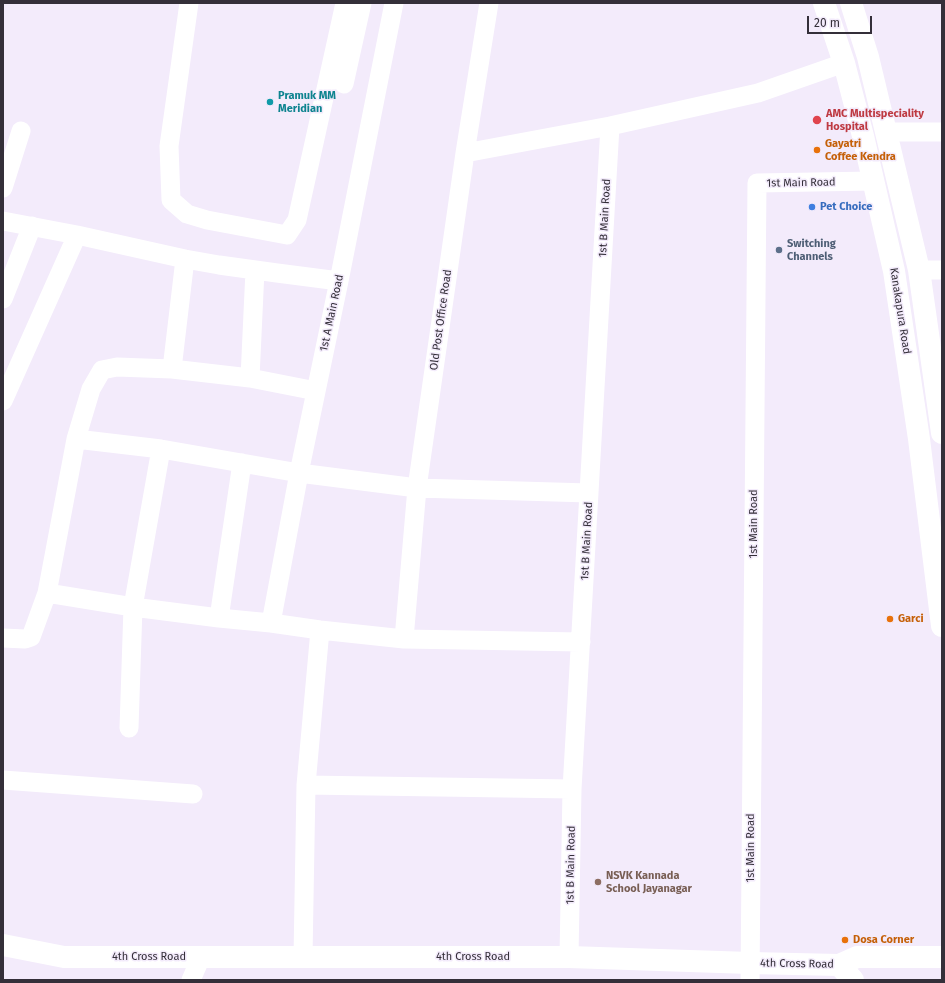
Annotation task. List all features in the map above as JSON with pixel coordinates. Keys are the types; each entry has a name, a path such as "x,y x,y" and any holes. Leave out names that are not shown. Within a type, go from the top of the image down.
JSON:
{"main road":[{"name":"Kanakapura Road","path":"824,3 844,63 863,136 894,270 919,439 942,626"},
{"path":"851,3 868,56 919,270 942,433"},
{"name":"4th Cross Road","path":"3,946 64,957 569,957 750,972 846,972 857,957 942,956"}],"street":[{"path":"188,3 170,146 171,200 187,214 207,220 287,235 298,220 345,3"},
{"path":"344,84 362,3"},
{"name":"1st A Main Road","path":"271,623 299,473 394,3"},
{"name":"Old Post Office Road","path":"404,639 417,488 465,153 489,3"},
{"path":"465,153 610,126 758,93 844,63"},
{"name":"1st B Main Road","path":"569,957 572,788 610,126"},
{"path":"3,188 21,131"},
{"path":"887,132 942,132"},
{"name":"1st Main Road","path":"750,972 757,183 873,181"},
{"path":"3,220 185,259 339,281"},
{"path":"3,299 32,226"},
{"path":"3,401 8,376 77,235"},
{"path":"172,369 185,259"},
{"path":"250,378 255,270"},
{"path":"919,270 942,270"},
{"path":"3,638 25,639 31,637 47,593 76,439 91,389 102,370 117,367 172,369 250,378 316,391"},
{"path":"76,439 161,449 299,473 417,488 589,494"},
{"path":"129,728 133,607 161,449"},
{"path":"219,618 242,463"},
{"path":"47,593 133,607 404,639 581,642"},
{"path":"303,957 306,785 320,630"},
{"path":"3,780 193,794"},
{"path":"306,785 572,788"},
{"path":"191,980 201,957"}],"place":[{"name":"Pramuk MM Meridian","path":"270,102"},
{"name":"AMC Multispeciality Hospital","path":"817,120"},
{"name":"Gayatri Coffee Kendra","path":"817,150"},
{"name":"Pet Choice","path":"812,207"},
{"name":"Switching Channels","path":"779,250"},
{"name":"Garci","path":"890,619"},
{"name":"NSVK Kannada School Jayanagar","path":"598,882"},
{"name":"Dosa Corner","path":"845,940"}]}
